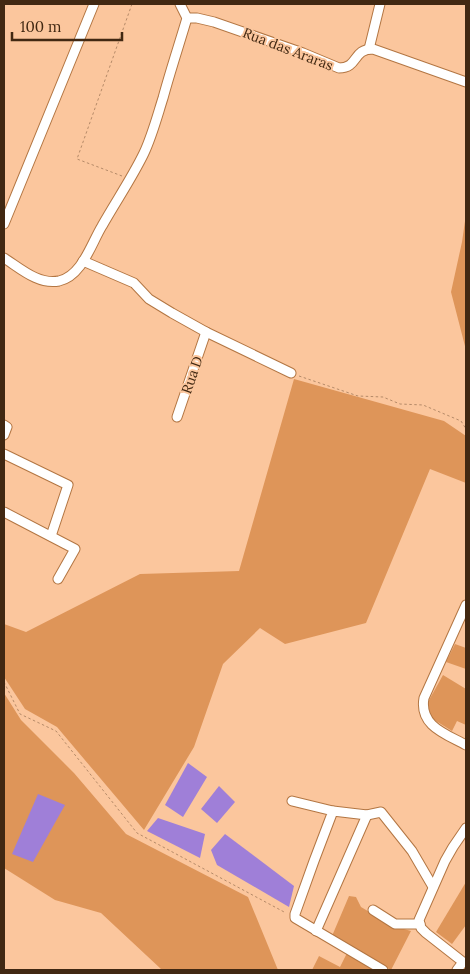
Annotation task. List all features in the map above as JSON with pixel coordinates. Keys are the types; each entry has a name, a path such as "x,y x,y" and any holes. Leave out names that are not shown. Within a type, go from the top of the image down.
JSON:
{"street":[{"path":"4,224 94,4"},
{"path":"4,258 37,279 50,282 70,276 83,261 145,152 186,18 180,4"},
{"path":"380,4 368,49 378,50 466,82"},
{"name":"Rua das Araras","path":"186,18 197,18 214,22 303,53 339,68 349,67 359,54 368,49"},
{"path":"83,261 134,282 149,299 206,332 291,373"},
{"name":"Rua D","path":"177,417 206,332"},
{"path":"4,424 7,427 4,435"},
{"path":"4,454 68,485 52,536"},
{"path":"4,512 75,549 58,579"},
{"path":"466,605 423,704 425,716 430,724 466,746"},
{"path":"292,801 333,811 367,815 381,812 412,851 433,888"},
{"path":"333,811 305,884 295,918 382,970"},
{"path":"316,931 367,815"},
{"path":"457,970 465,960 426,934 420,924 420,917 449,854 466,828"},
{"path":"373,910 395,924 420,924"}],"path":[{"path":"130,179 78,159 132,4"},
{"path":"291,373 358,396 383,397 400,404 423,405 461,421 466,429"},
{"path":"4,682 20,714 56,731 137,833 295,918"}],"shaded area":[{"path":"466,214 466,350 451,292"},
{"path":"294,379 444,421 466,436 466,483 430,469 366,623 285,644 260,628 223,664 194,747 144,830 57,727 25,709 4,677 4,624 26,632 140,574 239,571"},
{"path":"455,644 466,648 466,669 446,662"},
{"path":"443,675 466,689 466,725 457,721 452,731 428,716 428,702"},
{"path":"4,693 21,720 74,773 126,834 248,897 278,970 161,969 101,913 55,900 4,868"},
{"path":"188,763 207,777 183,817 165,805"},
{"path":"219,786 235,802 217,823 201,809"},
{"path":"38,794 65,805 33,862 12,854"},
{"path":"158,818 205,834 200,858 147,831"},
{"path":"225,834 294,886 289,907 217,865 211,850"},
{"path":"466,882 466,925 452,944 436,932"},
{"path":"349,896 356,897 361,907 393,926 411,931 391,970 332,936"},
{"path":"347,953 377,970 312,970 319,956 340,967"}]}
